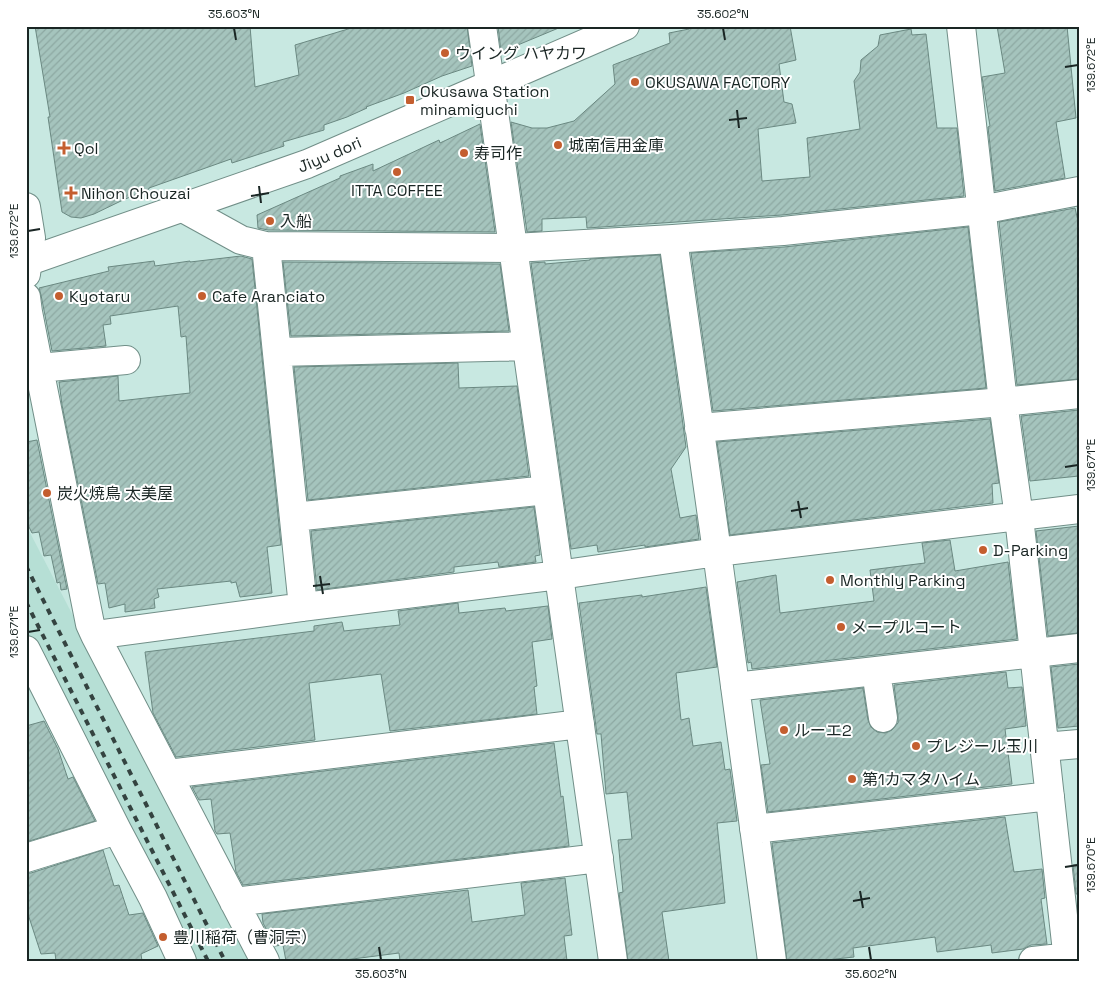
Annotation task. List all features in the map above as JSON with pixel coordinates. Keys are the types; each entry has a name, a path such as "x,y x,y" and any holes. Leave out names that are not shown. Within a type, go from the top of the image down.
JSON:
{"street":[{"path":"482,26 613,961"},
{"name":"Jiyu dori","path":"27,266 307,164 490,84 594,33 625,26"},
{"path":"961,26 1003,402 1071,958 1034,961"},
{"path":"183,208 241,240 266,246 514,248 783,231 981,210 1079,191"},
{"path":"26,207 31,238 27,266"},
{"path":"673,239 772,961"},
{"path":"266,246 303,607"},
{"path":"26,296 90,624 265,961"},
{"path":"277,352 527,346"},
{"path":"39,368 126,360"},
{"path":"699,428 1079,394"},
{"path":"294,517 548,490"},
{"path":"95,635 559,575 717,552 1079,510"},
{"path":"735,687 1079,648"},
{"path":"26,650 153,898 182,961"},
{"path":"876,671 883,718"},
{"path":"168,774 580,724"},
{"path":"1044,747 1079,744"},
{"path":"754,829 1050,796"},
{"path":"26,858 117,830"},
{"path":"234,902 599,858"},
{"path":"153,898 159,961"}],"shaded area":[{"path":"26,525 252,961 190,961 26,635"}],"building":[{"path":"35,26 250,26 255,87 299,75 295,45 358,26 467,26 472,66 442,76 324,125 324,130 283,142 284,146 232,163 231,159 149,188 94,214 81,218 71,217 62,212 48,117 50,117"},
{"path":"498,26 561,26 561,27 501,52"},
{"path":"691,26 790,26 796,60 779,64 784,102 792,104 796,123 758,129 762,181 810,177 807,138 860,129 854,81 860,72 861,60 878,46 880,35 911,29 912,35 926,34 937,128 957,128 964,196 782,215 587,228 586,217 542,219 542,231 527,232 511,122 532,128 547,128 574,121 615,84 613,65 670,43 669,33 689,29"},
{"path":"997,26 1067,26 1076,118 1056,122 1065,178 995,191 988,127 990,126 982,77 1005,73"},
{"path":"480,124 495,232 268,230 258,228 257,215 340,178 340,176 373,164 373,171 439,140 440,143"},
{"path":"1075,208 1079,225 1079,379 1017,385 999,222"},
{"path":"968,227 986,388 713,411 691,253 784,247"},
{"path":"660,255 686,447 671,469 680,518 696,515 699,539 598,552 597,545 571,549 531,263 545,262 545,264"},
{"path":"241,256 252,259 281,545 267,547 272,593 240,597 236,582 231,583 231,581 157,589 159,597 154,599 155,608 125,612 125,604 109,608 105,583 98,584 59,382 118,376 119,401 190,393 186,336 181,337 178,306 110,316 111,324 103,325 106,346 52,351 39,288 109,271 108,267 154,261 155,266"},
{"path":"283,262 500,264 509,331 291,336"},
{"path":"458,363 459,388 517,386 529,476 308,500 294,367"},
{"path":"1079,410 1079,476 1030,481 1021,416"},
{"path":"990,419 999,483 992,484 993,503 730,535 717,442"},
{"path":"37,440 67,589 61,590 60,582 57,583 51,555 44,556 39,532 32,533 26,521 26,442"},
{"path":"534,507 540,555 535,556 536,562 499,567 498,562 454,567 454,572 317,590 311,531"},
{"path":"1079,526 1079,633 1048,636 1036,531"},
{"path":"950,540 955,571 1008,562 1017,639 752,669 751,662 748,663 737,582 776,575 780,613 874,601 870,570 925,563 922,543"},
{"path":"706,587 717,667 676,673 681,720 689,718 693,746 721,742 725,770 730,769 737,821 717,823 725,903 662,912 669,961 628,961 619,893 623,892 618,840 632,839 627,792 606,794 601,734 597,734 579,603 642,595 642,597"},
{"path":"458,603 459,613 505,608 506,611 548,606 552,639 532,642 537,686 534,687 537,714 390,731 381,674 309,683 315,740 176,757 153,713 145,652 314,631 314,626 342,622 344,631 400,625 398,611"},
{"path":"1079,664 1079,726 1058,728 1051,667"},
{"path":"1006,672 1008,688 1022,687 1026,726 1005,729 1012,784 768,812 761,765 770,764 760,700 863,688 868,720 871,727 877,732 885,733 892,730 898,723 894,685"},
{"path":"44,721 58,749 68,779 73,777 95,821 26,842 26,726"},
{"path":"554,743 569,846 243,885 236,872 230,833 217,834 211,799 199,800 192,787"},
{"path":"1005,817 1014,872 1042,869 1045,898 1041,899 1047,944 1031,945 1023,949 992,953 991,945 937,952 935,937 853,948 854,957 818,961 787,961 772,843"},
{"path":"103,850 114,886 119,885 129,915 143,913 158,946 141,954 142,961 56,961 55,953 41,954 26,908 26,873"},
{"path":"1079,864 1079,894 1076,894 1073,865"},
{"path":"565,878 572,935 564,936 567,961 400,961 399,953 337,961 286,961 283,945 275,946 263,923 262,914 468,890 472,922 525,915 521,883"}],"railway":[{"path":"26,566 225,961"},
{"path":"26,602 208,961"}],"place":[{"name":"ウイング ハヤカワ","path":"445,53"},
{"name":"OKUSAWA FACTORY","path":"635,82"},
{"name":"Okusawa Station minamiguchi","path":"410,100"},
{"name":"城南信用金庫","path":"558,145"},
{"name":"Qol","path":"64,148"},
{"name":"寿司作","path":"464,153"},
{"name":"ITTA COFFEE","path":"397,172"},
{"name":"Nihon Chouzai","path":"71,193"},
{"name":"入船","path":"270,221"},
{"name":"Kyotaru","path":"59,296"},
{"name":"Cafe Aranciato","path":"202,296"},
{"name":"炭火焼鳥 太美屋","path":"47,493"},
{"name":"D-Parking","path":"983,550"},
{"name":"Monthly Parking","path":"830,580"},
{"name":"メープルコート","path":"841,627"},
{"name":"ルーエ2","path":"784,730"},
{"name":"プレジール玉川","path":"916,746"},
{"name":"第1カマタハイム","path":"852,779"},
{"name":"豊川稲荷（曹洞宗）","path":"163,937"}]}
